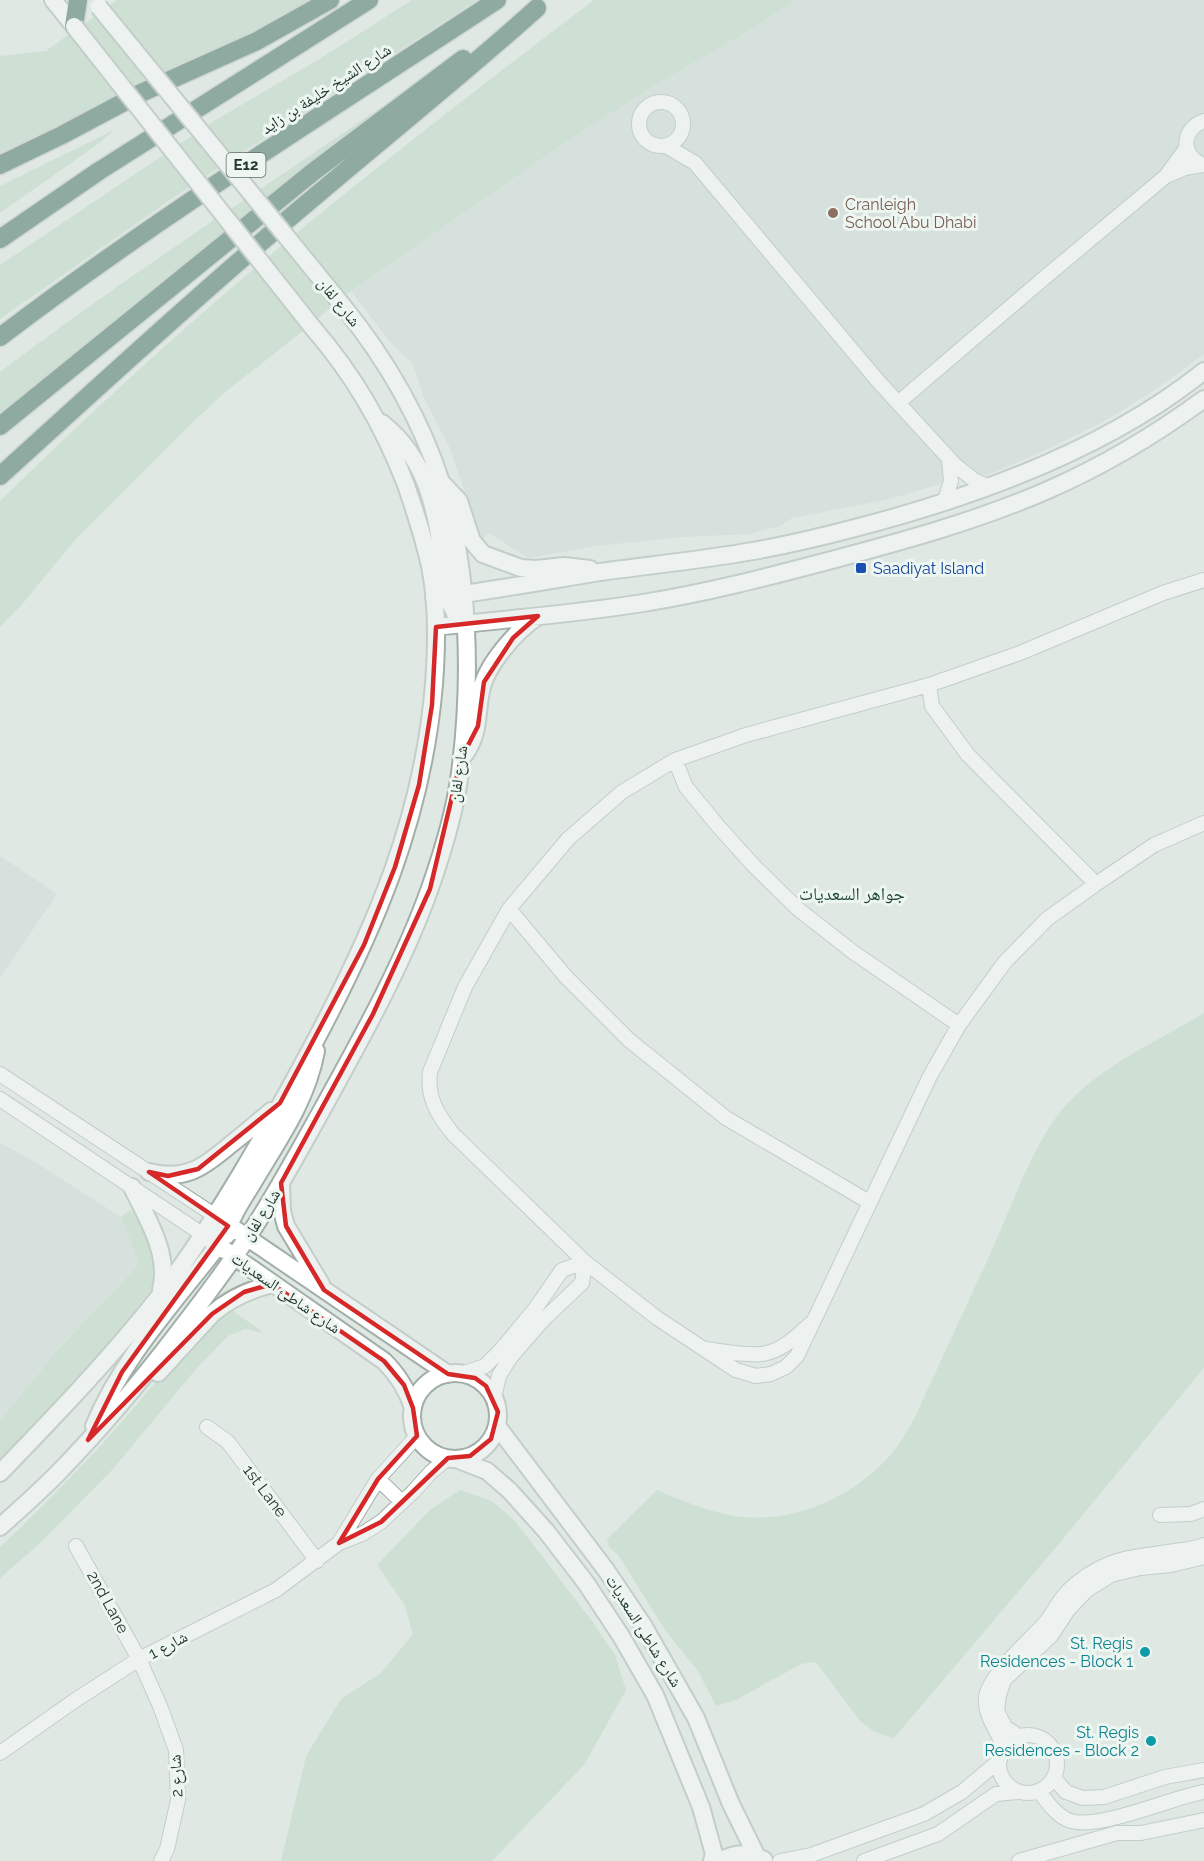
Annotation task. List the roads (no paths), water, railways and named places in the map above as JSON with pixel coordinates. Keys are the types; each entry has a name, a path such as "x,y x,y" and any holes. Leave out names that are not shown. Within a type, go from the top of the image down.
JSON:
{"highway":[{"path":"74,26 78,0"},
{"path":"0,165 141,93 257,41 330,0"},
{"path":"0,239 99,171 369,0"},
{"name":"شارع الشيخ خليفة بن زايد","path":"0,337 96,267 197,198 497,0"},
{"path":"0,426 313,172 426,86 543,4"},
{"path":"0,476 159,332 309,201 543,4"}],"street":[{"name":"شارع لفان","path":"0,1527 56,1475 156,1361 234,1258 281,1183 373,1014 430,889 454,804 461,759 465,704 461,625 449,597 430,567 411,498 376,418 345,369 53,0"},
{"name":"شارع لفان","path":"0,1473 84,1386 118,1347 159,1296 202,1234 280,1103 364,945 383,900 409,824 425,754 432,705 436,627 449,597 453,530 441,482 421,430 396,381 365,334 343,306 96,4"},
{"path":"683,125 681,135 675,142 666,146 658,146 644,138 639,123 645,109 659,102 667,103 680,112 695,163"},
{"path":"1204,121 1192,128 1188,134 1187,147 1193,159 1204,165"},
{"path":"666,146 695,163 898,403 949,459 967,475 989,487"},
{"path":"898,403 1166,176 1187,147"},
{"path":"1166,176 1185,168 1204,165"},
{"path":"454,804 450,772 461,625 446,606 449,597 719,557 786,545 892,518 989,487 1056,459 1160,402 1204,371"},
{"path":"1180,416 1187,405 1204,388"},
{"path":"436,627 642,603 713,590 916,537 1048,490 1122,453 1204,399"},
{"path":"944,502 951,481 949,459"},
{"path":"441,482 459,501 472,541 488,557 521,568 574,566 600,573"},
{"path":"1204,580 1163,592 1020,653 929,685 746,735 675,760 622,792 568,839 509,909 465,987 430,1072 428,1084 431,1100 439,1117 453,1134 585,1262 657,1318 736,1370 756,1376 771,1374 786,1367 796,1356 930,1076 958,1025 1005,962 1047,919 1096,884 1154,845 1204,823"},
{"path":"461,759 478,726 481,693 487,677 513,638 538,616"},
{"path":"929,685 932,706 968,755 1096,884"},
{"path":"675,760 686,787 718,826 754,866 798,909 853,952 958,1025"},
{"path":"509,909 566,977 629,1040 726,1118 869,1202"},
{"path":"234,1258 226,1239 229,1226 298,1107 312,1072 318,1034"},
{"path":"0,1074 214,1215 220,1227 217,1245 122,1372 88,1440"},
{"path":"0,1099 202,1234"},
{"path":"149,1172 168,1176 198,1169 280,1103"},
{"path":"281,1183 282,1211 286,1226 324,1290"},
{"path":"132,1187 162,1255 163,1276 159,1296"},
{"name":"شارع شاطئ السعديات","path":"214,1215 324,1290 455,1374"},
{"name":"شارع شاطئ السعديات","path":"202,1234 384,1362 404,1385 413,1408"},
{"path":"455,1374 475,1378 486,1386 494,1398 498,1412 491,1439 482,1449 470,1456 452,1459 435,1454 425,1447 417,1436 412,1422 417,1395 436,1378 484,1366 501,1350 535,1309 562,1270 585,1262"},
{"path":"494,1398 499,1376 510,1358 543,1320 582,1283 585,1262"},
{"path":"110,1416 155,1376 221,1305 244,1292 273,1284"},
{"path":"704,1349 744,1354 767,1353 791,1341 815,1319"},
{"name":"شارع شاطئ السعديات","path":"496,1426 606,1570 643,1625 696,1718 731,1804 761,1859"},
{"name":"1st Lane","path":"207,1427 228,1442 317,1561"},
{"name":"شارع 1","path":"339,1543 378,1479 417,1436"},
{"name":"شارع شاطئ السعديات","path":"452,1459 486,1471 510,1491 586,1583 621,1636 655,1695 701,1807 714,1854 712,1861"},
{"name":"شارع 1","path":"0,1753 74,1701 140,1659 276,1590 339,1543 362,1534 381,1522 413,1492 430,1472 452,1459"},
{"path":"378,1479 402,1502"},
{"path":"1160,1515 1191,1514 1204,1509"},
{"path":"1019,1792 1006,1783 1002,1776 1002,1754 987,1712 986,1696 989,1685 1048,1620 1067,1592 1090,1573 1133,1557 1162,1554 1204,1545"},
{"name":"2nd Lane","path":"76,1546 140,1659"},
{"path":"1020,1737 1005,1727 997,1711 1004,1680 1050,1636 1068,1610 1087,1590 1111,1575 1204,1557"},
{"name":"شارع 2","path":"140,1659 176,1750 178,1800 167,1849 161,1861"},
{"path":"780,1861 811,1856 924,1814 962,1792 1002,1754 1011,1741 1020,1737 1029,1735 1039,1737 1053,1750 1057,1759 1054,1778 1039,1791 996,1794 938,1834 864,1861"},
{"path":"1054,1778 1066,1792 1083,1798 1093,1798 1104,1797 1165,1777 1204,1770"},
{"path":"1039,1791 1058,1814 1071,1822 1094,1822 1145,1810 1190,1794 1204,1792"},
{"path":"1019,1861 1117,1833 1141,1833 1204,1820"},
{"path":"721,1861 735,1855 746,1854 761,1859"}],"place":[{"name":"Cranleigh School Abu Dhabi","path":"833,213"},
{"name":"Saadiyat Island","path":"861,568"},
{"name":"St. Regis Residences - Block 1","path":"1145,1652"},
{"name":"St. Regis Residences - Block 2","path":"1151,1741"}],"district":[{"name":"جواهر السعديات","path":"852,893"}]}
